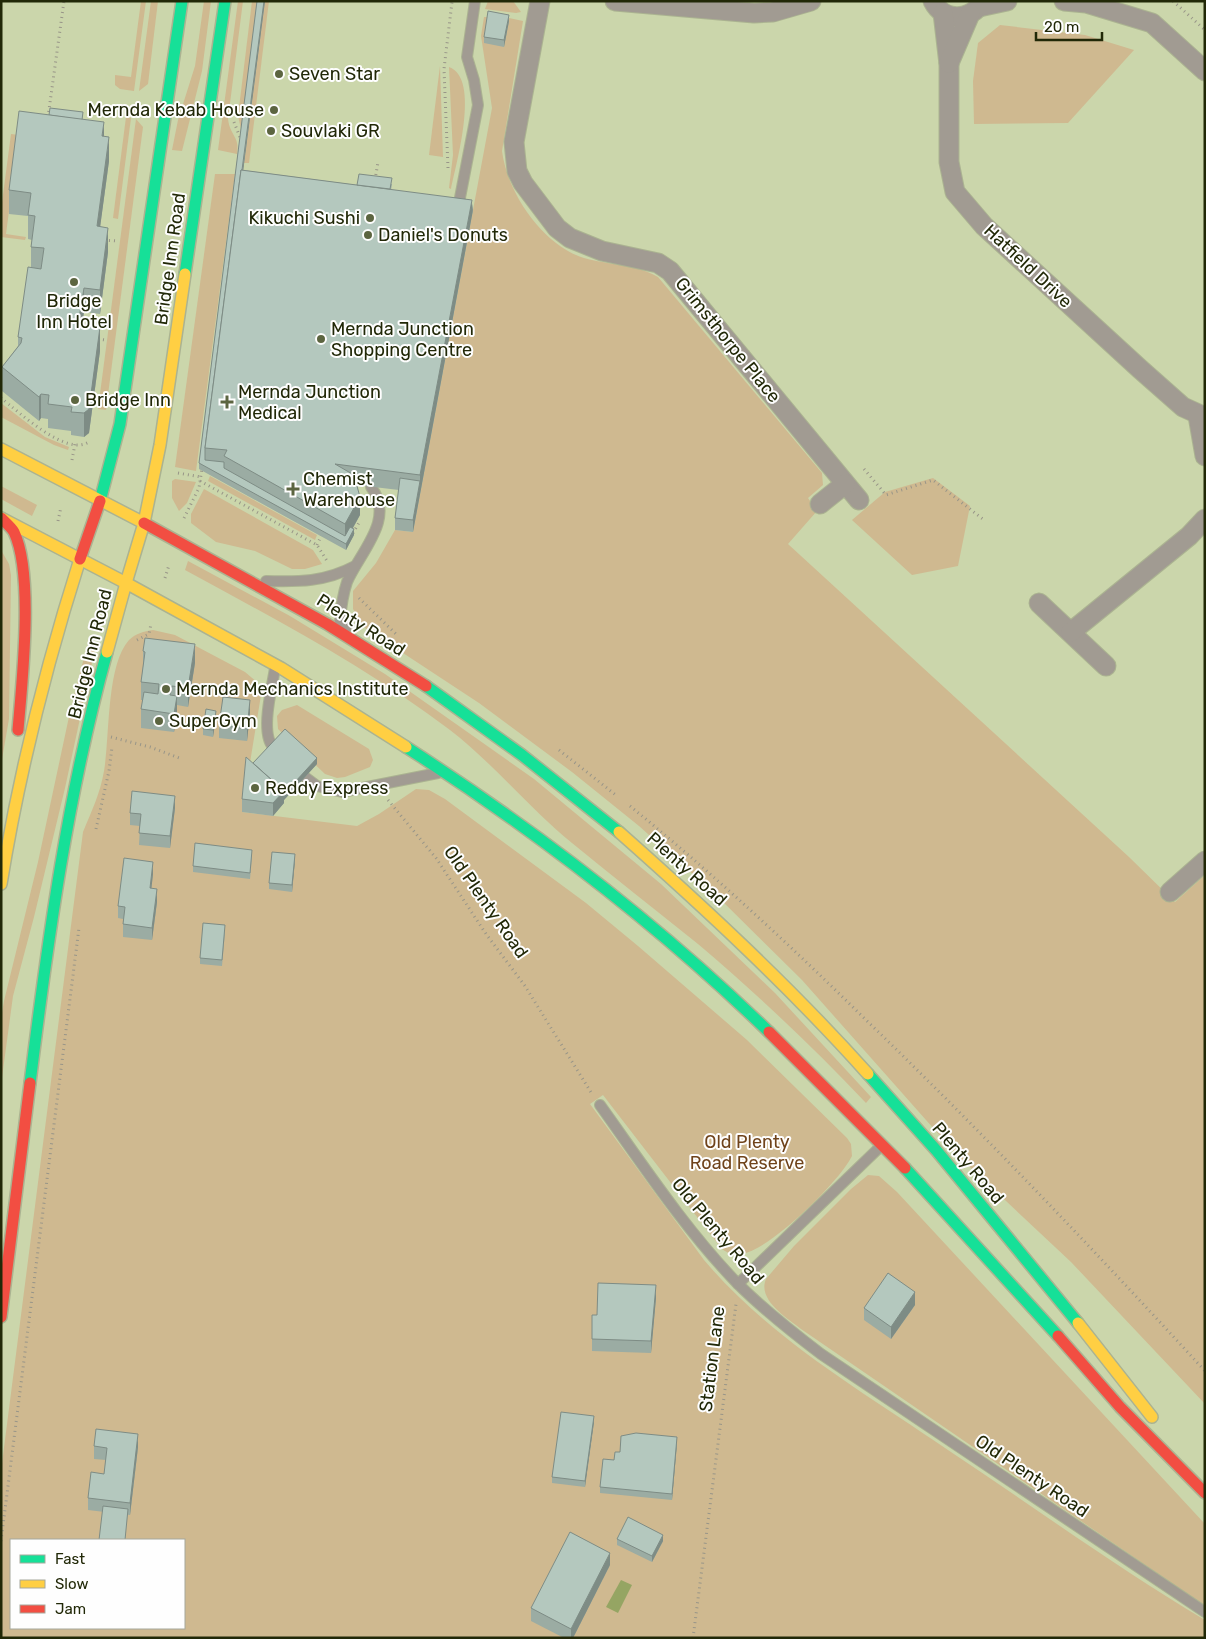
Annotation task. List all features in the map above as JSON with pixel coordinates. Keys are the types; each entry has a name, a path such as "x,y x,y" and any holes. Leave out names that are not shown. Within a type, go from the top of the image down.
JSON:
{"main road":[{"name":"Bridge Inn Road","path":"1,884 10,819 49,663 80,559 100,501 120,424 182,1"},
{"name":"Bridge Inn Road","path":"2,1312 4,1277 59,871 110,634 144,523 160,445 225,1"},
{"name":"Plenty Road","path":"1,449 250,580 355,641 524,756 617,831 735,937 822,1025 935,1149 1158,1424"},
{"path":"1,518 126,582 275,664 358,715 444,772 587,876 703,972 752,1016 883,1144 1011,1282 1120,1407 1205,1494"},
{"path":"1,518 9,526 17,543 23,594 22,681 10,819"},
{"path":"1169,1440 1205,1485"}],"street":[{"name":"Grimsthorpe Place","path":"540,1 514,142 517,171 530,195 557,228 570,238 602,251 658,264 670,271 859,500"},
{"path":"615,1 754,13 773,12 811,1"},
{"path":"938,7 956,17 978,8 1007,1"},
{"path":"1064,1 1086,3 1152,23 1205,71"},
{"name":"Hatfield Drive","path":"938,7 949,64 949,162 951,181 962,202 984,226 1140,369 1183,407 1201,416"},
{"name":"Hatfield Drive","path":"949,64 978,8"},
{"path":"1201,416 1205,456"},
{"path":"820,504 845,484"},
{"path":"1071,632 1184,541 1205,519"},
{"path":"1040,602 1106,666"},
{"path":"1170,892 1205,861"}],"lane":[{"path":"458,208 478,105 474,80 467,57 475,1"},
{"path":"355,641 340,621 345,590 355,566 373,536 379,519 379,500 371,487"},
{"path":"250,580 315,581 339,574 355,566"},
{"path":"274,747 269,740 267,728 275,664"},
{"path":"305,776 317,786 334,792 348,792 444,772"},
{"name":"Old Plenty Road","path":"600,1104 688,1225 738,1284 767,1311 821,1354 1205,1612"},
{"name":"Station Lane","path":"738,1284 883,1144"}],"path":[{"path":"48,122 64,1"},
{"path":"1173,1 1205,30"},
{"path":"446,177 444,69 452,2"},
{"path":"233,118 242,146"},
{"path":"241,140 243,136"},
{"path":"375,181 378,162"},
{"path":"99,239 118,241"},
{"path":"97,339 105,340"},
{"path":"1,398 44,433 75,444 87,444 92,436"},
{"path":"52,545 75,444"},
{"path":"200,481 202,464"},
{"path":"864,469 886,495 934,480 946,493 984,520"},
{"path":"201,474 206,473"},
{"path":"349,539 362,516"},
{"path":"314,529 330,538"},
{"path":"317,545 323,534"},
{"path":"88,733 113,735 182,758"},
{"path":"93,837 109,771 113,735"},
{"name":"Old Plenty Road","path":"376,785 446,873 486,934 537,1004 580,1076 600,1104"},
{"path":"1,1541 79,925"},
{"name":"Station Lane","path":"693,1638 738,1284"}],"green space":[{"path":"141,1 146,1 134,91 120,89 115,85 115,75 131,77"},
{"path":"151,1 158,1 148,84 139,91"},
{"path":"204,1 211,1 202,71 182,151 172,150 178,120 195,66"},
{"path":"238,1 243,1 228,119 236,139 237,154 218,150"},
{"path":"252,1 258,1 242,133 238,116"},
{"path":"264,1 269,1 249,163 244,163"},
{"path":"488,1 513,1 521,12 485,9"},
{"path":"484,17 488,17 504,47 509,18 523,21 502,151 511,183 529,215 554,242 569,251 584,258 631,267 658,277 822,473 823,485 808,498 817,511 788,544 1129,857 1175,902 1205,875 1205,1404 1071,1262 957,1155 802,980 714,893 639,826 572,772 479,703 365,628 353,609 353,591 376,563 395,530 413,532 492,108 481,36"},
{"path":"1000,25 1085,35 1134,50 1068,123 974,124 973,81 978,43"},
{"path":"440,66 443,157 429,155"},
{"path":"449,67 458,74 464,87 465,104 461,142 451,189 449,188 453,155"},
{"path":"126,117 131,118 118,219 113,218"},
{"path":"136,119 143,127 106,410 98,409"},
{"path":"11,134 19,135 6,234 26,237 25,240 1,237 1,210"},
{"path":"215,174 235,174 196,471 175,467"},
{"path":"1,403 45,437 69,447 68,450 54,445 1,417"},
{"path":"210,476 317,535 315,540 208,481"},
{"path":"933,478 970,506 958,566 912,575 852,520 885,492"},
{"path":"175,479 196,482 187,503 179,511 172,498 172,481"},
{"path":"1,486 37,505 32,516 1,499"},
{"path":"204,489 313,550 322,564 305,569 292,569 255,551 216,542 191,523 191,514"},
{"path":"1,550 9,564 11,575 9,719 1,765"},
{"path":"188,561 290,616 385,674 534,779 661,884 775,993 871,1097 866,1103 805,1041 742,982 556,829 482,757 450,730 419,707 354,665 185,570"},
{"name":"Old Plenty Road Reserve","path":"153,630 175,635 245,672 257,682 261,695 242,812 357,826 379,814 416,789 429,790 445,799 586,903 747,1040 847,1138 851,1144 852,1156 834,1181 803,1213 769,1241 754,1250 736,1255 728,1253 721,1248 603,1095 590,1104 704,1260 758,1315 787,1339 849,1384 1106,1557 1205,1620 1205,1638 1,1638 1,1471 83,832 98,795 104,771 110,702 116,667 129,640 143,632"},
{"path":"87,646 95,649 65,788 13,996 1,1085 1,1018 4,1001 38,862 70,712"},
{"path":"297,705 369,749 373,760 370,767 345,777 337,778 325,774 278,729 277,716 282,710"},
{"path":"868,1175 879,1176 897,1192 1205,1524 1205,1606 801,1329 781,1314 769,1301 764,1287 766,1279 794,1246 851,1189"}],"shaded area":[{"path":"621,1580 632,1585 618,1613 606,1607"}],"building":[{"path":"257,1 264,1 205,448 205,460 224,462 224,468 345,536 350,527 354,529 346,544 199,463"},
{"path":"488,11 509,15 504,40 484,37"},
{"path":"50,108 83,112 82,120 49,115"},
{"name":"Bridge Inn Hotel","path":"19,111 104,122 102,136 109,137 97,226 108,228 100,290 84,288 78,324 100,327 89,409 84,413 71,412 72,407 48,404 49,395 41,394 39,397 2,367 21,343 22,338 18,337 28,267 41,269 44,248 31,247 35,216 28,215 31,193 9,190"},
{"path":"241,170 472,200 420,475 335,464 354,475 360,497 345,524 224,456 227,450 205,448"},
{"path":"359,174 392,178 390,189 357,185"},
{"path":"400,478 420,481 413,520 395,518"},
{"name":"Mernda Mechanics Institute","path":"145,638 195,644 188,688 172,686 170,695 177,696 174,714 141,709 144,692 158,694 159,684 141,682"},
{"path":"223,697 250,700 247,729 219,725"},
{"path":"206,709 216,711 213,730 203,729"},
{"path":"285,729 317,758 284,794 284,791 253,763"},
{"path":"246,757 284,791 273,803 242,799"},
{"path":"132,791 175,796 170,836 139,833 141,814 130,813"},
{"path":"195,843 252,850 250,873 193,866"},
{"path":"272,852 295,854 292,885 269,883"},
{"path":"124,858 153,862 150,888 157,889 152,928 123,924 125,907 118,906"},
{"path":"203,923 225,925 222,960 200,958"},
{"path":"888,1273 915,1292 891,1327 864,1308"},
{"path":"598,1283 656,1285 651,1341 592,1339 592,1315 597,1315"},
{"path":"561,1412 594,1416 585,1481 552,1477"},
{"path":"96,1429 138,1434 130,1503 88,1498 91,1472 104,1474 107,1448 94,1446"},
{"path":"636,1433 677,1437 672,1494 600,1487 603,1459 614,1460 615,1452 620,1452 621,1436"},
{"path":"103,1506 128,1509 125,1539 99,1539"},
{"path":"628,1517 663,1535 652,1556 617,1539"},
{"path":"570,1532 610,1553 571,1629 531,1608"}],"traffic: fast":[{"path":"100,501 120,424 182,1"},
{"path":"185,274 225,1"},
{"path":"30,1083 44,974 70,812 93,705 107,652"},
{"path":"426,686 522,755 619,832"},
{"path":"406,747 502,811 595,881 684,954 769,1032"},
{"path":"868,1074 936,1150 1078,1323"},
{"path":"905,1168 1058,1336"}],"traffic: slow":[{"path":"144,523 160,445 185,274"},
{"path":"1,449 144,523 126,583 1,518"},
{"path":"1,884 16,801 34,720 80,559"},
{"path":"107,652 126,583 281,668 406,747"},
{"path":"619,832 747,950 809,1011 868,1074"},
{"path":"1078,1323 1152,1417"}],"traffic: jam":[{"path":"80,559 100,501"},
{"path":"1,518 14,532 24,574 25,629 18,730"},
{"path":"144,523 327,624 426,686"},
{"path":"769,1032 905,1168"},
{"path":"1,1317 30,1083"},
{"path":"1058,1336 1120,1407 1205,1493"}],"place":[{"name":"Seven Star","path":"279,74"},
{"name":"Mernda Kebab House","path":"274,110"},
{"name":"Souvlaki GR","path":"271,131"},
{"name":"Kikuchi Sushi","path":"370,218"},
{"name":"Daniel's Donuts","path":"368,235"},
{"name":"Bridge Inn Hotel","path":"74,282"},
{"name":"Mernda Junction Shopping Centre","path":"321,339"},
{"name":"Bridge Inn","path":"75,400"},
{"name":"Mernda Junction Medical","path":"227,402"},
{"name":"Chemist Warehouse","path":"293,489"},
{"name":"Mernda Mechanics Institute","path":"166,689"},
{"name":"SuperGym","path":"159,721"},
{"name":"Reddy Express","path":"255,788"}]}
